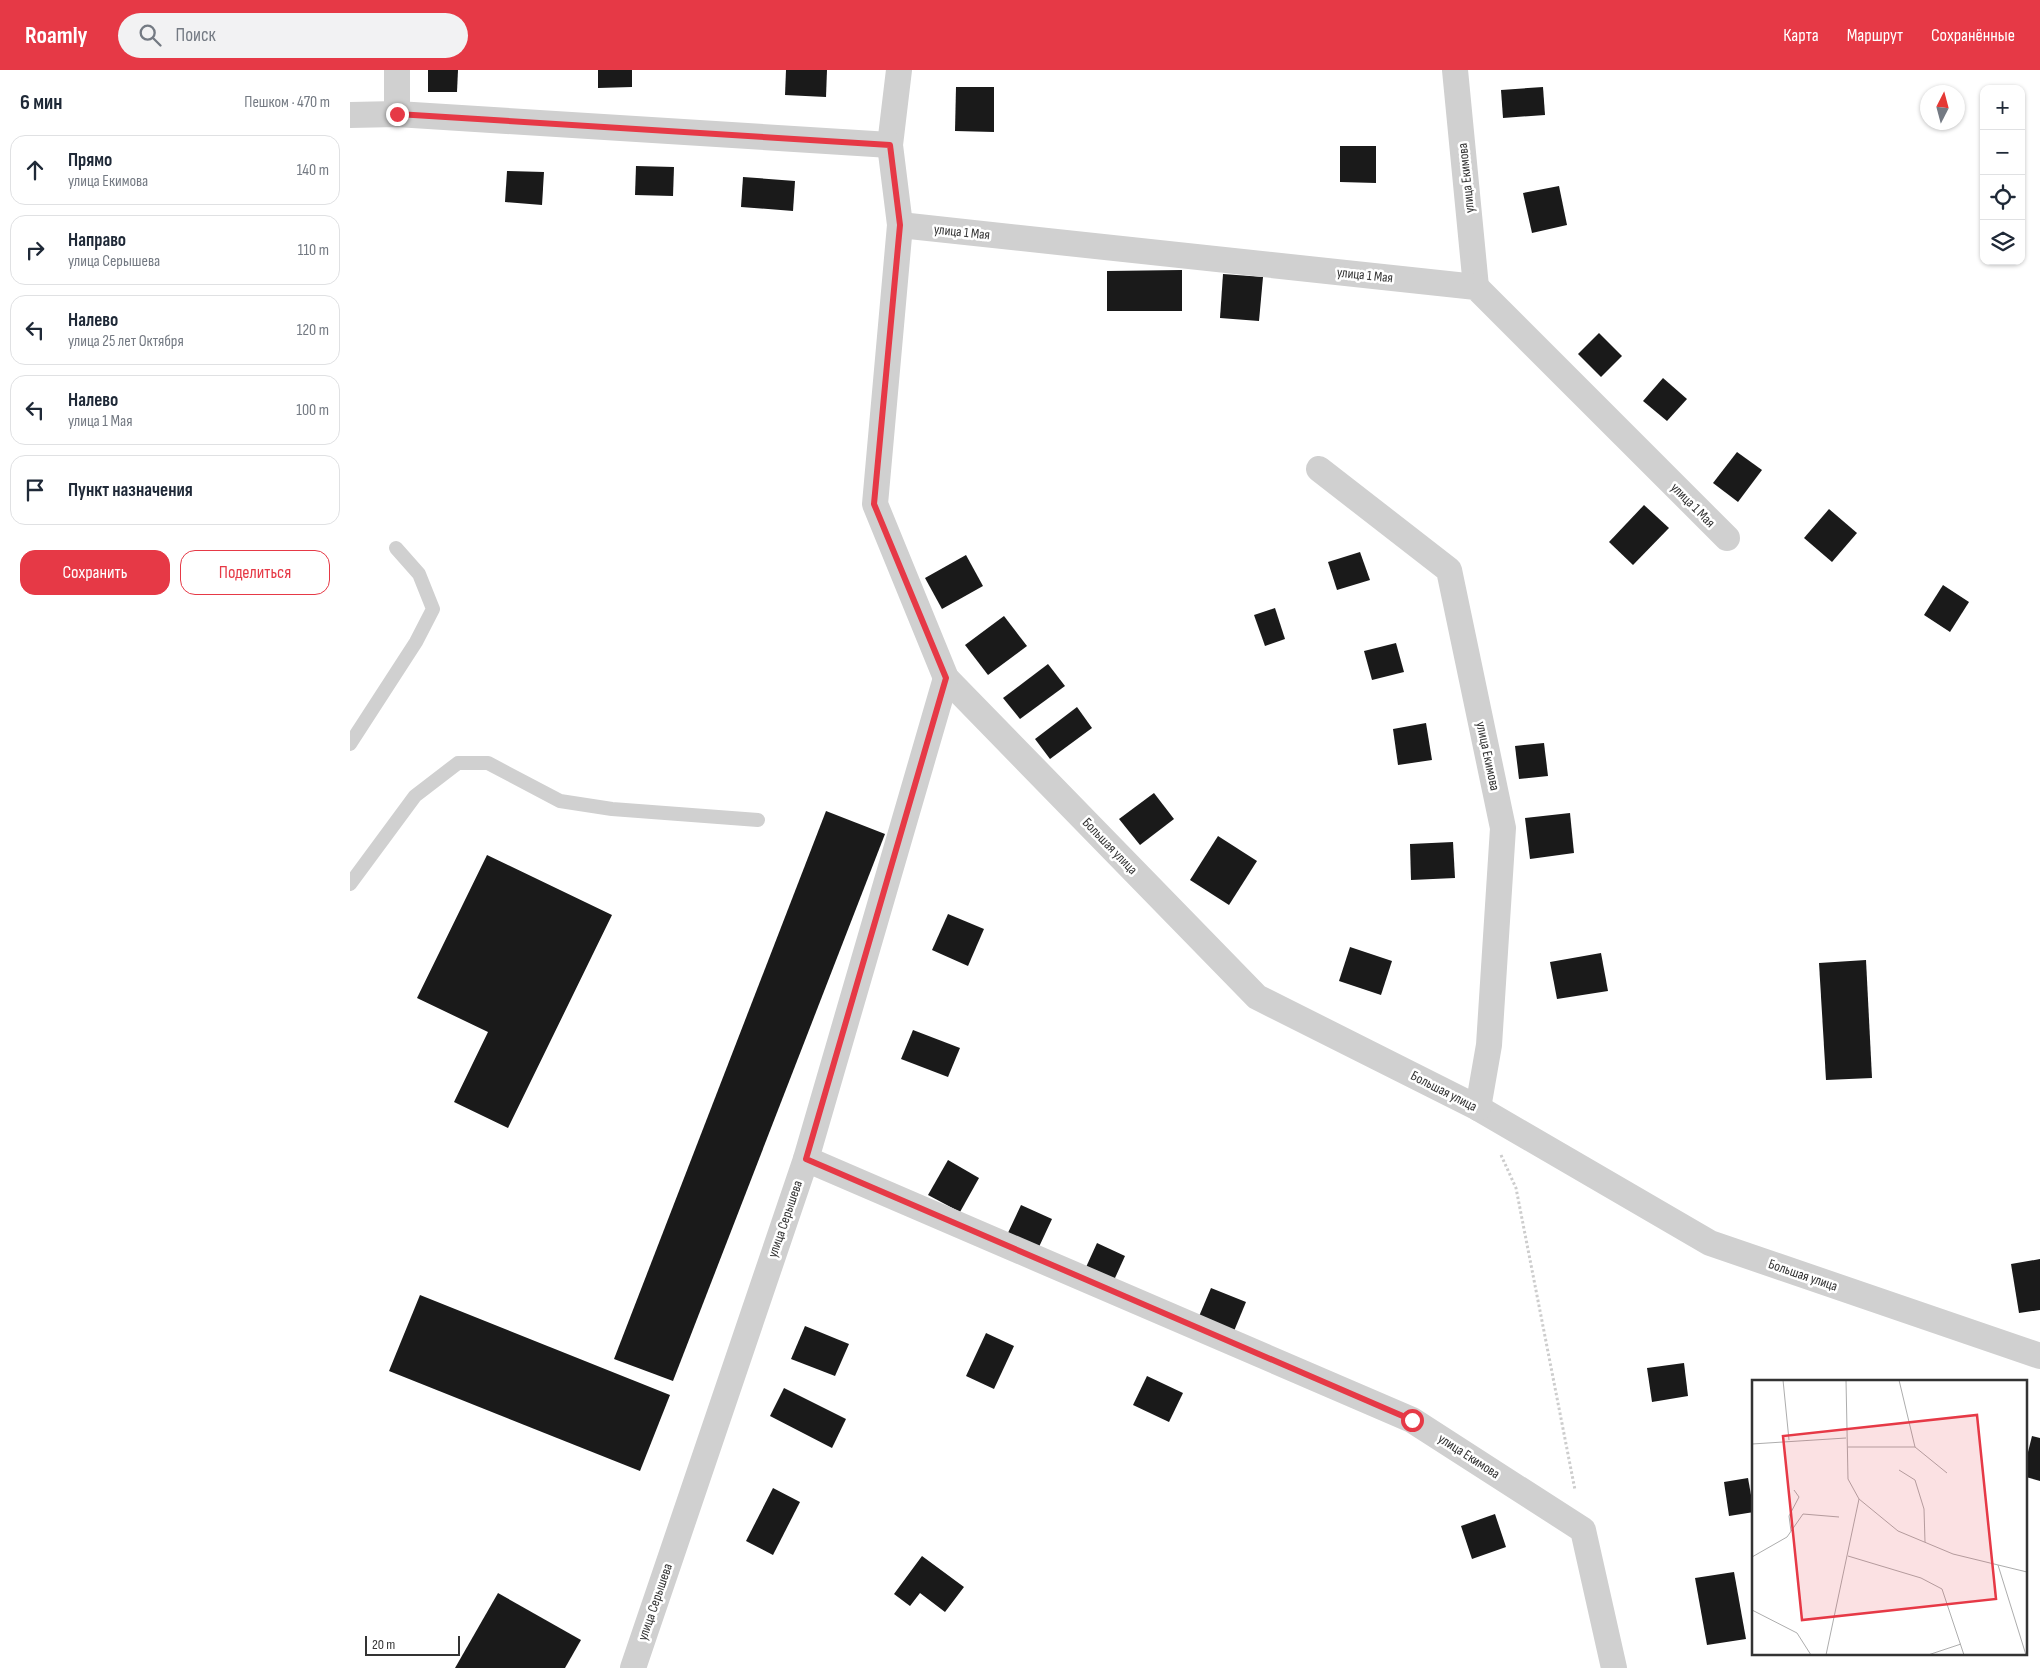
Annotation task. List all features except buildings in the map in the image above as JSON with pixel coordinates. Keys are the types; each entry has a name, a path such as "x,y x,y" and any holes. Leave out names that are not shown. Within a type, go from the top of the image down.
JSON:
{"street":[{"path":"397,70 397,114"},
{"path":"899,70 890,145 900,225 874,504 946,678"},
{"name":"улица Екимова","path":"1455,70 1476,287"},
{"path":"350,115 397,114 890,145"},
{"name":"улица 1 Мая","path":"900,225 1476,287 1727,538"},
{"name":"улица Екимова","path":"1319,469 1449,570 1503,828 1489,1045 1478,1108"},
{"name":"Большая улица","path":"946,678 1257,997 1478,1108 1710,1243 2040,1356"},
{"name":"улица Серышева","path":"633,1668 806,1159 946,678"},
{"name":"улица Екимова","path":"806,1159 1412,1420 1583,1530"},
{"path":"1583,1530 1614,1668"}],"lane":[{"path":"350,744 412,650 433,609 419,574 396,548"},
{"path":"350,884 415,796 458,762 488,763 560,801 612,809 758,820"}],"path":[{"path":"1499,1152 1516,1188 1583,1530"}],"route":[{"path":"397,114 890,145 900,225 874,504 946,678 806,1159 1412,1420"}]}
